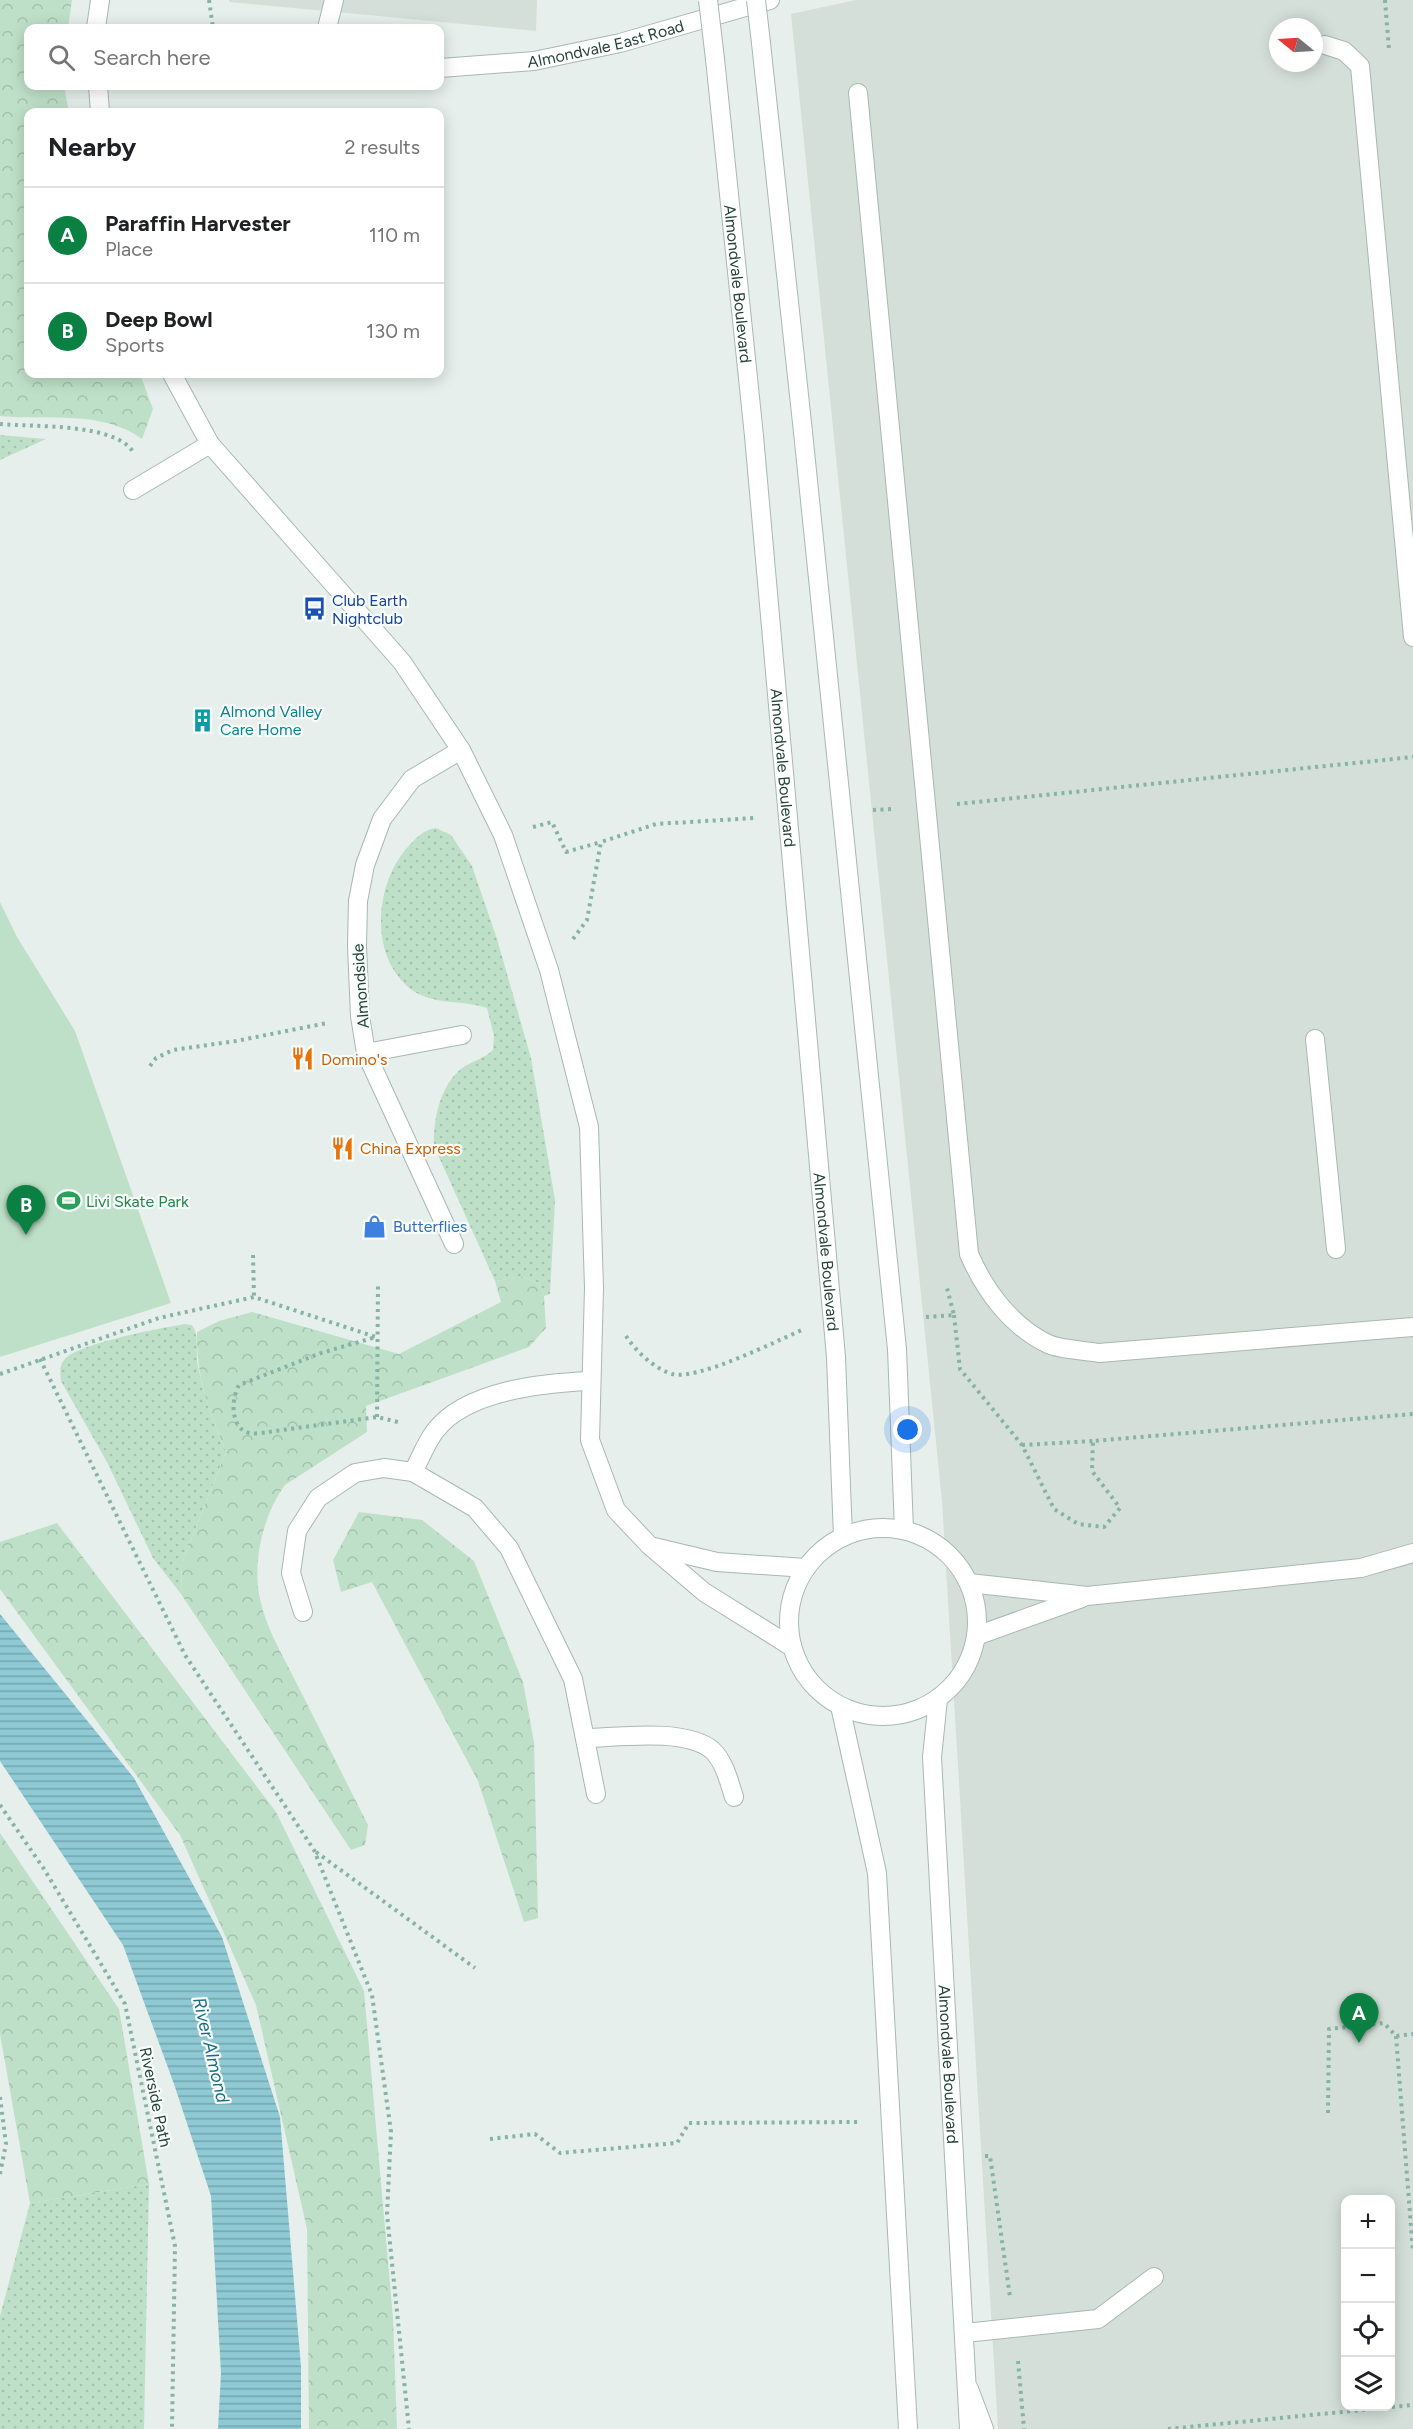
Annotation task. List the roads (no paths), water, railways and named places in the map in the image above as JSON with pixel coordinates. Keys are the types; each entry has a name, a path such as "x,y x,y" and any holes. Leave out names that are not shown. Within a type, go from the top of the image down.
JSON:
{"street":[{"path":"97,24 100,0"},
{"path":"328,24 334,0"},
{"name":"Almondvale Boulevard","path":"708,0 754,436 836,1357 843,1537"},
{"path":"756,0 804,432 897,1349 904,1530"},
{"name":"Almondvale East Road","path":"444,68 534,61 620,44 770,0"},
{"path":"1325,45 1344,51 1360,66 1413,638"},
{"path":"98,90 100,108"},
{"path":"858,93 969,1254 978,1276 1018,1325 1050,1345 1099,1353 1413,1327"},
{"path":"174,378 210,444 402,662 461,750 503,835 549,970 590,1127 594,1288 590,1440 616,1510 650,1546 704,1592 792,1647"},
{"path":"134,490 210,444"},
{"name":"Almondside","path":"454,1244 366,1053 360,1016 357,946 358,901 365,865 382,819 412,779 461,750"},
{"path":"366,1053 462,1035"},
{"path":"1316,1039 1336,1249"},
{"path":"413,1472 435,1430 463,1409 490,1396 551,1383 590,1381"},
{"path":"303,1612 291,1573 297,1531 318,1498 355,1473 384,1468 413,1472 475,1508 509,1548 573,1679 587,1738 596,1794"},
{"path":"885,1528 904,1530 931,1541 954,1559 969,1583 977,1611 976,1636 966,1668 957,1683 938,1699 906,1714 873,1716 840,1706 819,1691 802,1671 792,1647 789,1620 794,1593 806,1568 822,1550 843,1537 863,1530 885,1528"},
{"path":"650,1546 717,1562 806,1568"},
{"path":"969,1583 1087,1596 1361,1568 1413,1553"},
{"path":"976,1636 1087,1596"},
{"name":"Almondvale Boulevard","path":"938,1699 932,1757 969,2429"},
{"path":"840,1706 876,1874 908,2429"},
{"path":"587,1738 662,1736 691,1741 712,1750 727,1773 734,1797"},
{"path":"965,2333 1098,2319 1154,2277"},
{"path":"967,2384 984,2429"}],"water":[{"name":"River Almond","path":"0,1614 134,1778 222,1937 280,2117 301,2367 301,2429 218,2429 221,2373 211,2196 174,2084 123,1945 0,1761"}],"place":[{"name":"Club Earth Nightclub","path":"314,609"},
{"name":"Almond Valley Care Home","path":"202,720"},
{"name":"Domino's","path":"303,1059"},
{"name":"China Express","path":"342,1148"},
{"name":"Livi Skate Park","path":"68,1201"},
{"name":"Butterflies","path":"375,1226"},
{"name":"Deep Bowl","path":"26,1235"},
{"name":"Paraffin Harvester","path":"1359,2043"}]}
